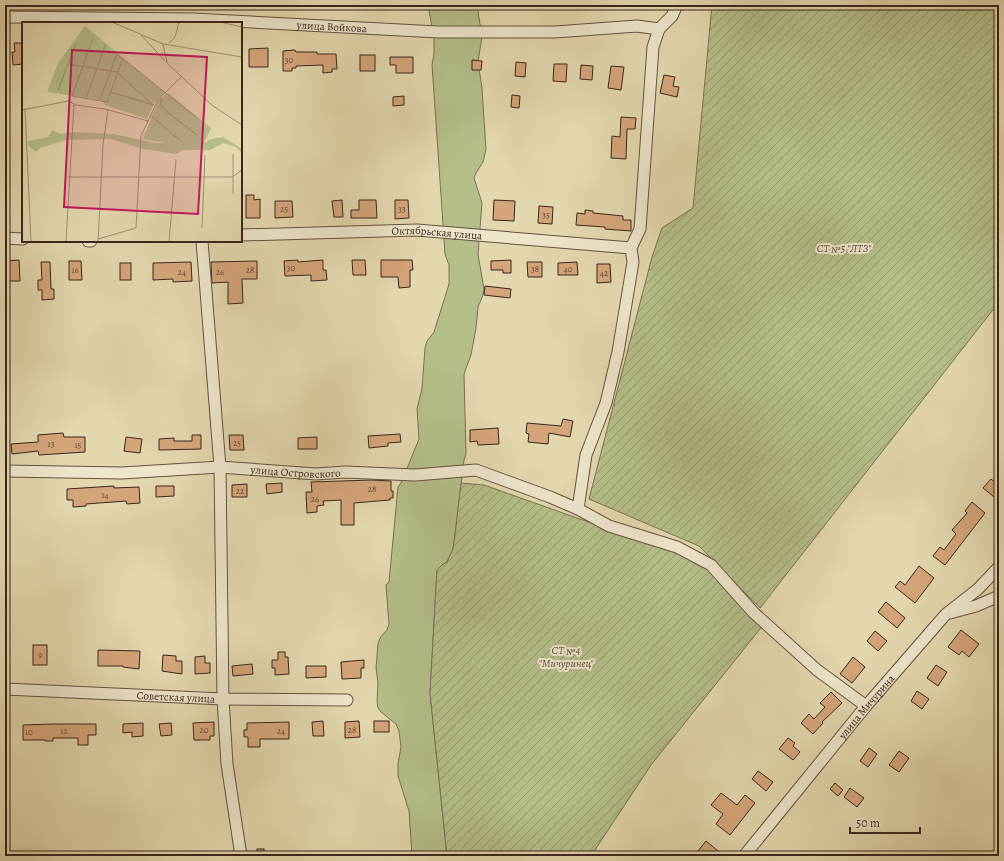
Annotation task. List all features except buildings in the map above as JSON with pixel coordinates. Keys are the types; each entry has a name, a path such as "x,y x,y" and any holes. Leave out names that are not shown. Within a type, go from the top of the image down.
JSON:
{"street":[{"path":"578,509 586,455 606,403 618,352 633,262 631,248 640,229 652,47 659,29 672,16 677,5"},
{"name":"улица Войкова","path":"5,17 193,19 438,32 555,32 637,26 659,29"},
{"name":"Октябрьская улица","path":"242,235 417,230 631,248"},
{"path":"5,238 22,239"},
{"path":"202,242 220,467 223,699 227,764 241,856"},
{"name":"улица Островского","path":"5,471 122,473 220,467 316,474 345,472 415,475 476,470 550,497 578,509 609,526 677,547 711,565 754,613 817,670 866,706"},
{"name":"улица Мичурина","path":"744,856 866,706 946,614 978,589 999,567"},
{"path":"946,614 976,606 999,596"},
{"name":"Советская улица","path":"5,689 223,699 347,700"}],"green space":[{"path":"428,5 477,5 482,36 478,62 482,88 486,149 483,162 474,178 482,203 478,254 484,289 478,307 471,355 464,374 466,454 453,549 447,562 437,570 430,693 447,856 412,856 409,811 398,776 398,764 401,747 399,731 396,724 378,708 378,683 376,668 378,644 389,624 386,585 389,582 398,487 419,439 417,409 422,388 425,348 427,341 434,332 449,284 449,265 445,254 432,65 434,38"},
{"name":"СТ №5 \"ЛТЗ\"","path":"712,5 999,5 999,302 760,608 699,546 589,499 652,257 662,228 693,208"},
{"name":"СТ №4 \"Мичуринец\"","path":"461,483 484,485 704,563 764,624 651,765 591,856 447,856 430,693 437,570 447,562 453,549"}]}
